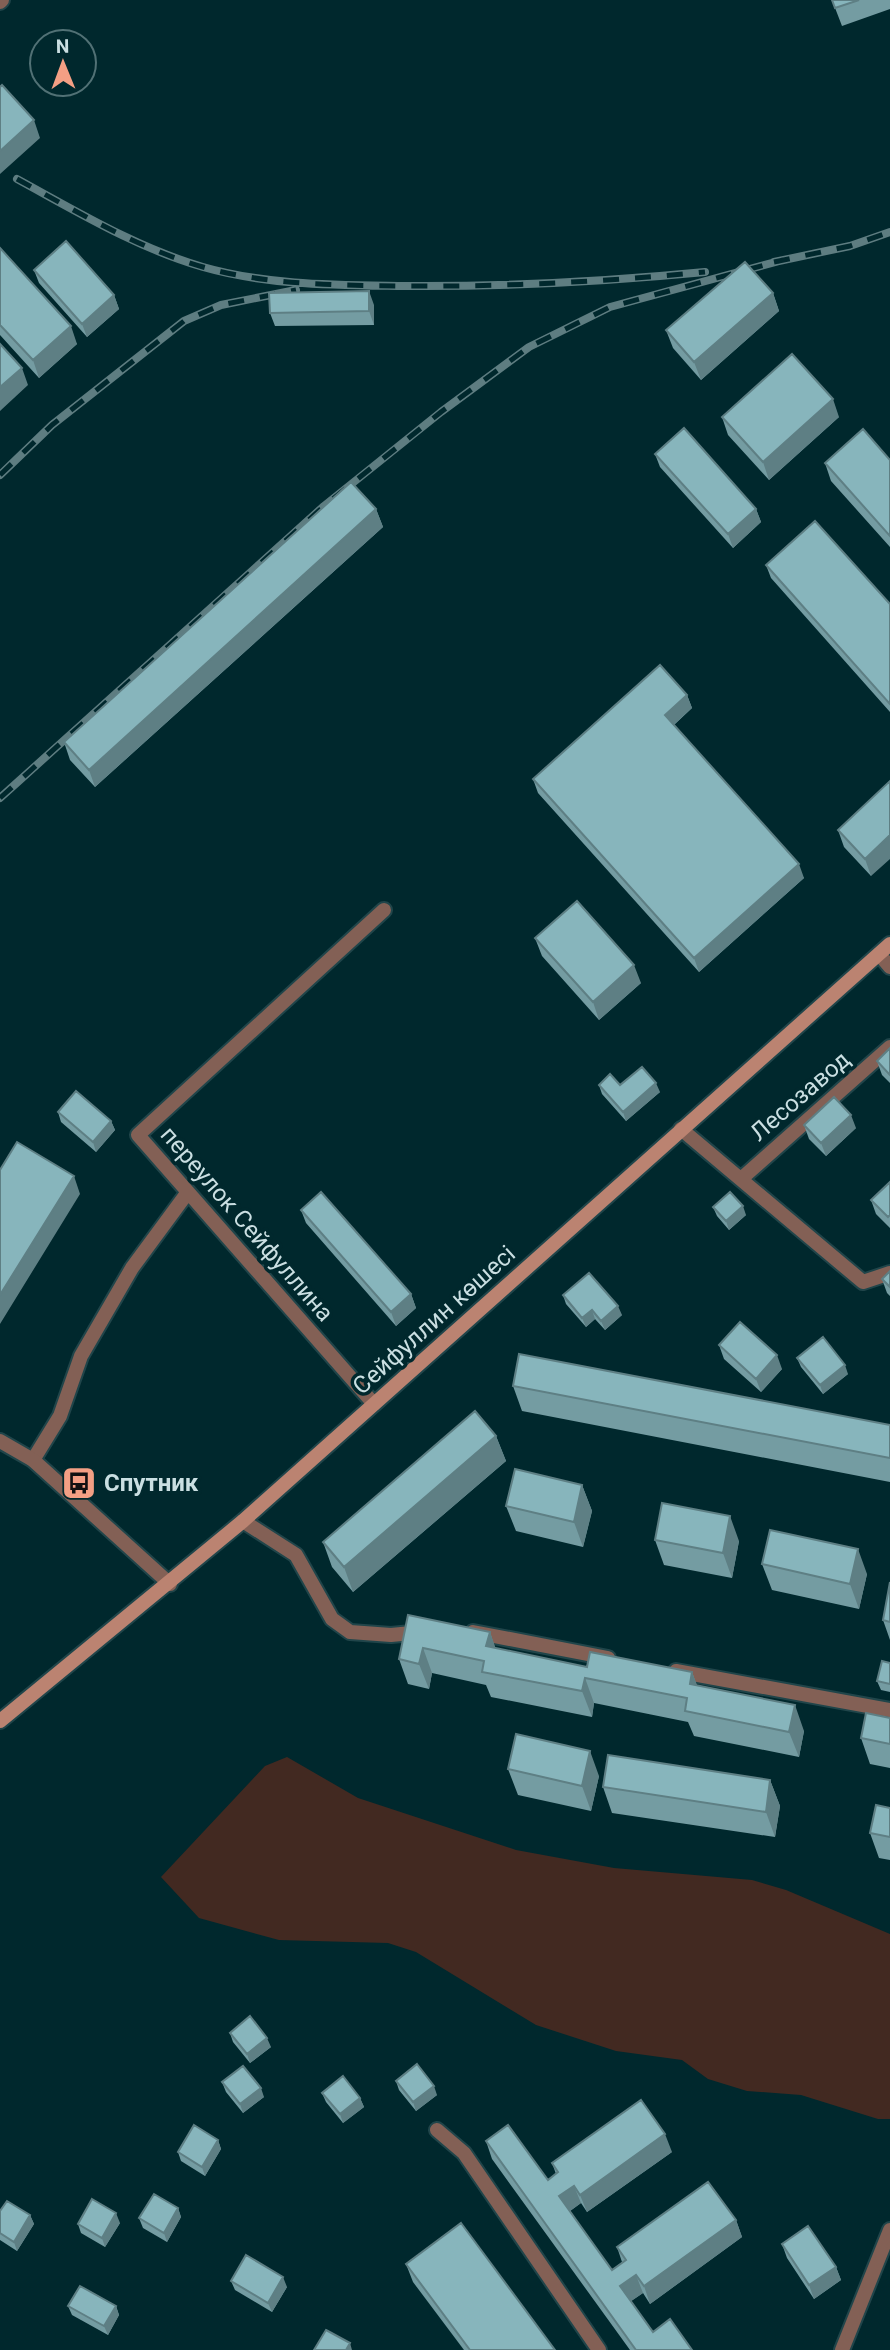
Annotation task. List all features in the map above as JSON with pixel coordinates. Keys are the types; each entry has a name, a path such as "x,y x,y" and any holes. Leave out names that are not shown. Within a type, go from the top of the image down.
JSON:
{"main road":[{"name":"Сейфуллин көшесі","path":"0,1721 170,1584 243,1521 884,949"}],"street":[{"name":"переулок Сейфуллина","path":"374,1404 138,1135 384,910"},
{"path":"884,949 890,967"},
{"name":"Лесозавод","path":"741,1179 890,1047"},
{"path":"681,1129 863,1282 890,1273"},
{"path":"33,1460 60,1416 81,1356 125,1279 188,1192"},
{"path":"0,1441 33,1460 170,1584"},
{"path":"243,1521 296,1555 332,1619 350,1632 391,1635 436,1631"},
{"path":"460,1632 622,1660"},
{"path":"662,1668 890,1710"},
{"path":"437,2130 464,2153 600,2350"},
{"path":"842,2350 890,2230"}],"shaded area":[{"path":"287,1757 358,1798 516,1850 614,1868 752,1880 786,1890 890,1934 890,2119 878,2119 801,2095 747,2091 708,2079 682,2060 616,2051 536,2025 416,1952 388,1943 279,1940 199,1918 161,1877 265,1766"}],"building":[{"path":"832,0 859,0 835,8"},
{"path":"2,85 34,120 0,151 0,87"},
{"path":"66,241 114,295 82,324 34,270"},
{"path":"0,248 71,326 33,360 0,325"},
{"path":"745,262 773,293 694,362 666,330"},
{"path":"369,291 369,311 270,313 269,293"},
{"path":"0,344 22,368 0,387"},
{"path":"792,354 833,399 763,462 722,417"},
{"path":"684,428 756,509 728,534 655,454"},
{"path":"863,429 890,460 890,536 825,463"},
{"path":"351,482 376,509 89,770 64,742"},
{"path":"815,521 890,604 890,704 766,565"},
{"path":"660,665 687,695 665,715 799,864 694,958 533,779"},
{"path":"890,781 890,835 865,859 838,830"},
{"path":"577,901 634,965 593,1002 535,938"},
{"path":"890,1048 890,1075 877,1061"},
{"path":"642,1067 656,1083 623,1112 599,1085 610,1074 620,1085"},
{"path":"76,1091 111,1121 93,1142 58,1112"},
{"path":"834,1097 851,1115 821,1143 804,1125"},
{"path":"17,1142 74,1176 0,1295 0,1170"},
{"path":"890,1182 890,1215 888,1217 871,1200"},
{"path":"321,1192 411,1294 391,1312 301,1210"},
{"path":"730,1192 743,1206 726,1221 713,1207"},
{"path":"890,1271 890,1287 882,1279"},
{"path":"589,1273 618,1306 601,1321 592,1310 582,1318 563,1295"},
{"path":"740,1322 777,1355 756,1379 719,1345"},
{"path":"823,1337 845,1365 820,1385 797,1358"},
{"path":"519,1354 890,1425 890,1458 513,1386"},
{"path":"475,1411 496,1436 344,1567 323,1542"},
{"path":"515,1469 582,1485 574,1522 506,1506"},
{"path":"662,1503 730,1516 723,1553 655,1540"},
{"path":"770,1530 858,1549 850,1584 762,1564"},
{"path":"890,1582 890,1622 883,1620"},
{"path":"408,1615 490,1632 486,1646 587,1667 590,1652 692,1672 690,1684 795,1705 789,1732 685,1711 687,1698 585,1678 582,1691 482,1672 484,1661 423,1648 419,1664 399,1659"},
{"path":"882,1661 890,1663 890,1684 877,1681"},
{"path":"866,1713 890,1718 890,1744 861,1738"},
{"path":"516,1734 590,1751 582,1786 508,1769"},
{"path":"608,1755 770,1780 766,1812 603,1787"},
{"path":"876,1805 890,1808 890,1837 870,1833"},
{"path":"250,2016 267,2038 247,2054 230,2033"},
{"path":"417,2064 434,2086 413,2102 396,2081"},
{"path":"243,2066 261,2088 240,2104 222,2082"},
{"path":"343,2076 360,2098 340,2114 322,2093"},
{"path":"641,2100 665,2134 580,2195 574,2186 559,2196 612,2270 626,2260 617,2247 708,2182 736,2220 644,2286 636,2275 620,2286 653,2332 670,2319 692,2350 636,2350 486,2141 508,2125 548,2180 558,2172 552,2163"},
{"path":"194,2125 218,2140 202,2167 178,2152"},
{"path":"154,2194 178,2208 164,2233 139,2218"},
{"path":"92,2199 116,2213 102,2238 78,2224"},
{"path":"7,2201 30,2215 14,2242 0,2233 0,2211"},
{"path":"461,2223 555,2350 470,2350 406,2264"},
{"path":"808,2226 836,2267 809,2285 782,2244"},
{"path":"246,2255 283,2277 268,2303 231,2281"},
{"path":"80,2286 116,2306 104,2326 68,2306"},
{"path":"326,2330 350,2343 346,2350 314,2350"}],"railway":[{"path":"17,179 154,250 203,267 275,281 475,286 705,272"},
{"path":"774,262 850,246 890,232"},
{"path":"0,798 324,506 441,412 529,347 610,307 783,260"},
{"path":"0,475 52,425 184,321 221,305 296,290"}],"place":[{"name":"Спутник","path":"79,1483"}]}
